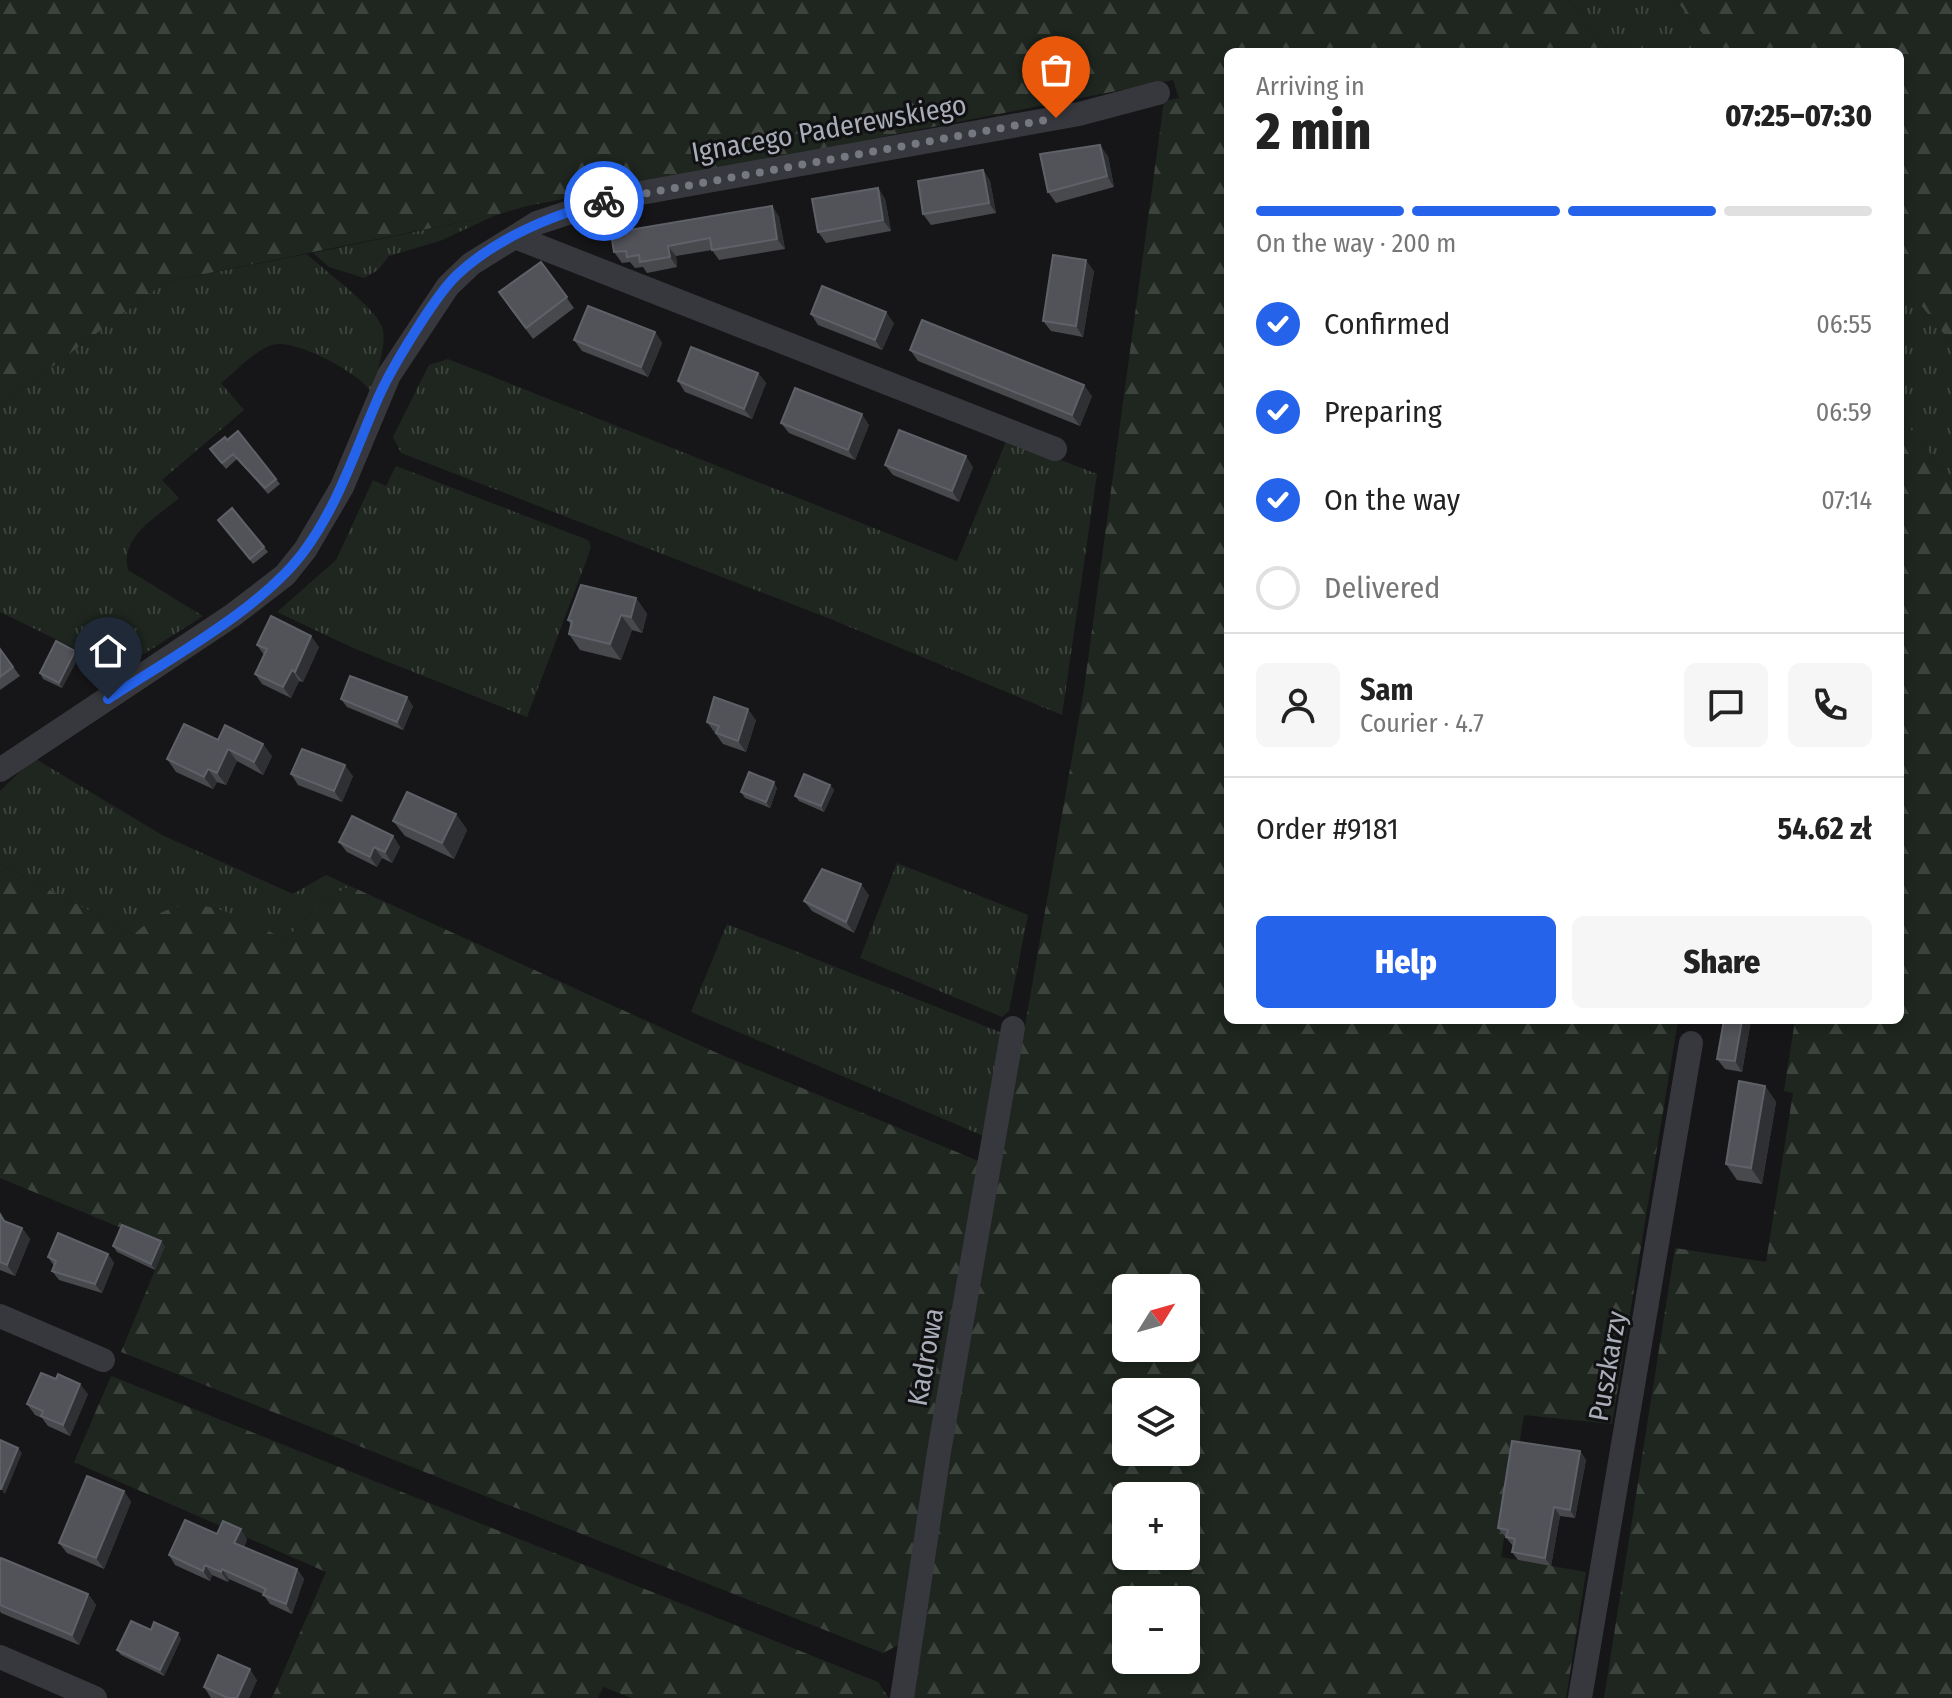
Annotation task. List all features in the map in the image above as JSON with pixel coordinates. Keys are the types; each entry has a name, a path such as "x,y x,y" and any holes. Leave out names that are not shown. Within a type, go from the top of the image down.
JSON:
{"street":[{"name":"Ignacego Paderewskiego","path":"0,770 252,602 285,575 305,550 342,487 389,375 448,286 471,264 515,237 553,216 613,198 1079,114 1158,93"},
{"path":"515,237 1055,449"},
{"name":"Kadrowa","path":"902,1698 939,1452 1013,1028"},
{"name":"Puszkarzy","path":"1580,1698 1691,1043"},
{"path":"0,1316 103,1360"},
{"path":"0,1657 95,1698"}],"green space":[{"path":"0,0 1568,0 1607,48 1224,48 1224,1024 1677,1024 1612,1424 1524,1415 1501,1557 1586,1572 1566,1698 907,1698 1084,689 1164,101 1179,98 1173,80 527,206 496,215 165,282 0,406"},
{"path":"1568,0 1676,0 1714,48 1607,48"},
{"path":"1676,0 1952,0 1952,344 1904,284 1904,48 1714,48"},
{"path":"496,215 440,241 389,256 378,270 364,278 329,267 313,253"},
{"path":"307,254 362,301 380,322 384,338 378,370 371,392 341,367 310,352 282,344 272,345 252,356 221,383 244,410 162,480 179,498 142,529 129,547 127,558 128,570 203,616 119,670 0,612 0,406 165,282"},
{"path":"1904,284 1952,344 1952,481 1904,421"},
{"path":"448,359 957,561 1007,439 1097,474 1062,715 828,618 401,453 393,437 429,365"},
{"path":"1904,421 1952,481 1952,1698 1604,1698 1675,1248 1766,1262 1793,1093 1784,1091 1794,1024 1904,1024"},
{"path":"396,466 588,540 591,547 587,559 527,717 353,648 277,612 336,560 373,480 386,486"},
{"path":"34,758 162,835 293,894 326,875 350,886 316,909 287,940 215,908 167,909 134,934 0,864 0,791"},
{"path":"897,863 1028,915 1009,1011 1002,1017 860,958"},
{"path":"0,864 134,934 164,911 184,905 199,905 230,913 287,940 316,909 350,886 717,1053 981,1162 902,1643 883,1653 121,1352 165,1246 0,1178"},
{"path":"727,924 1005,1034 986,1137 691,1012"},
{"path":"111,1376 878,1682 889,1698 632,1698 603,1687 598,1698 272,1698 326,1572 74,1462"}],"building":[{"path":"1100,145 1107,176 1048,192 1040,154"},
{"path":"983,170 989,203 923,214 918,181"},
{"path":"878,188 883,220 818,232 812,199"},
{"path":"772,206 777,239 712,250 710,238 668,246 670,257 640,262 639,255 627,257 626,251 614,252 611,233"},
{"path":"1053,255 1086,260 1076,326 1043,321"},
{"path":"541,262 567,297 526,328 499,292"},
{"path":"822,286 886,312 875,340 811,314"},
{"path":"588,306 655,332 641,367 574,340"},
{"path":"922,320 1084,385 1072,415 910,350"},
{"path":"691,347 758,373 744,409 678,381"},
{"path":"795,388 862,414 848,450 781,423"},
{"path":"899,430 966,456 952,491 885,465"},
{"path":"238,431 276,479 265,488 233,454 222,463 210,449"},
{"path":"232,508 264,547 250,559 218,520"},
{"path":"581,585 636,598 631,617 621,615 610,644 569,634 572,621 568,620"},
{"path":"271,616 311,636 295,672 292,670 283,687 255,674 267,649 257,645"},
{"path":"56,641 75,651 59,683 40,673"},
{"path":"0,649 13,667 0,677"},
{"path":"350,676 407,697 397,722 341,699"},
{"path":"714,697 748,709 738,741 716,733 719,726 707,722"},
{"path":"184,724 218,740 225,725 263,744 254,762 228,749 217,773 208,769 204,777 167,759"},
{"path":"302,749 345,765 334,791 291,774"},
{"path":"749,772 774,782 766,802 741,792"},
{"path":"804,774 830,785 821,806 795,796"},
{"path":"407,792 456,814 442,843 393,821"},
{"path":"352,816 393,836 385,852 374,847 370,857 339,842"},
{"path":"822,869 861,884 846,922 804,901"},
{"path":"1723,1024 1741,1024 1735,1061 1717,1059"},
{"path":"1739,1081 1765,1086 1751,1168 1726,1164"},
{"path":"0,1214 4,1221 22,1228 7,1265 0,1262"},
{"path":"122,1225 161,1241 151,1264 113,1246"},
{"path":"58,1233 108,1254 95,1284 52,1271 56,1261 48,1257"},
{"path":"41,1373 56,1379 58,1374 80,1384 63,1425 41,1416 43,1411 27,1404"},
{"path":"0,1440 18,1448 1,1489 0,1489"},
{"path":"1512,1441 1580,1451 1570,1510 1554,1507 1545,1558 1512,1552 1515,1539 1506,1537 1508,1530 1498,1528"},
{"path":"87,1476 124,1491 96,1558 59,1543"},
{"path":"185,1520 217,1534 223,1521 241,1529 234,1543 297,1569 286,1604 263,1595 266,1589 222,1569 221,1572 205,1565 203,1571 169,1555"},
{"path":"1,1558 88,1594 72,1635 0,1605"},
{"path":"131,1621 151,1630 154,1622 178,1633 160,1670 117,1650"},
{"path":"218,1655 250,1669 237,1698 228,1698 204,1687"}],"way so far":[{"path":"604,201 1056,118"}],"route":[{"path":"108,699 252,602 285,575 305,550 342,487 389,375 457,275 537,223 604,201"}]}
